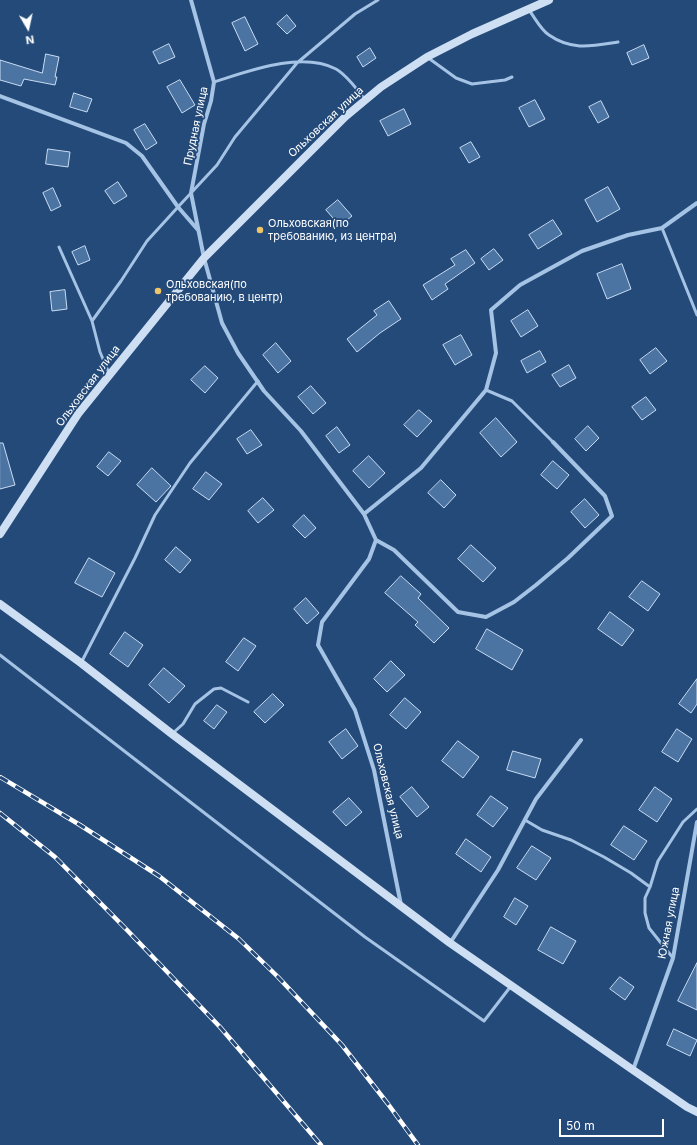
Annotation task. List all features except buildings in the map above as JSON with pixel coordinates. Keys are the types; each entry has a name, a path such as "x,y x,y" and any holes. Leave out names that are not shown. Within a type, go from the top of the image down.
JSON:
{"street":[{"name":"Прудная улица","path":"191,0 214,82 211,101 204,124 191,193 204,258"},
{"name":"Ольховская улица","path":"0,534 78,414 204,258 340,122 381,87 427,57 472,34 549,0"},
{"path":"0,96 126,143 142,156 198,231"},
{"path":"364,514 421,468 486,390 496,353 491,310 520,285 582,250 628,236 662,228 697,203"},
{"path":"204,258 222,323 238,353 264,391 301,431 364,514 376,540 394,550 458,612 486,617 514,602 568,558 612,516 605,496 553,442"},
{"name":"Ольховская улица","path":"376,540 369,559 322,622 318,645 355,710 374,770 402,908"},
{"path":"0,604 81,663 172,734 450,943 687,1107 697,1112"},
{"path":"450,943 498,870 536,800 581,740"},
{"name":"Южная улица","path":"633,1070 673,958 697,822"}],"lane":[{"path":"92,321 121,281 147,241 216,165 235,137 297,63 355,14 378,0"},
{"path":"528,9 548,34 570,45 585,47 618,42"},
{"path":"427,57 456,78 472,84 505,80 512,77"},
{"path":"214,82 257,69 297,63 323,64 338,70 359,91 365,100"},
{"path":"662,228 697,315"},
{"path":"59,247 92,321 100,352 110,375"},
{"path":"81,663 156,515 190,463 258,381"},
{"path":"486,390 512,401 553,442"},
{"path":"0,655 365,938 484,1021 511,986"},
{"path":"172,734 183,724 195,704 214,690 221,688 248,702"},
{"path":"673,958 649,928 645,913 645,898 650,888 658,861 683,822 697,810"},
{"path":"526,820 542,830 570,840 604,857 631,873 650,888"}],"railway":[{"path":"0,777 80,825 159,876 239,939 278,977 342,1045 418,1145"},
{"path":"0,813 55,857 127,930 220,1027 321,1145"}],"place":[{"name":"Ольховская(по требованию, из центра)","path":"260,230"},
{"name":"Ольховская(по требованию, в центр)","path":"158,291"}]}
